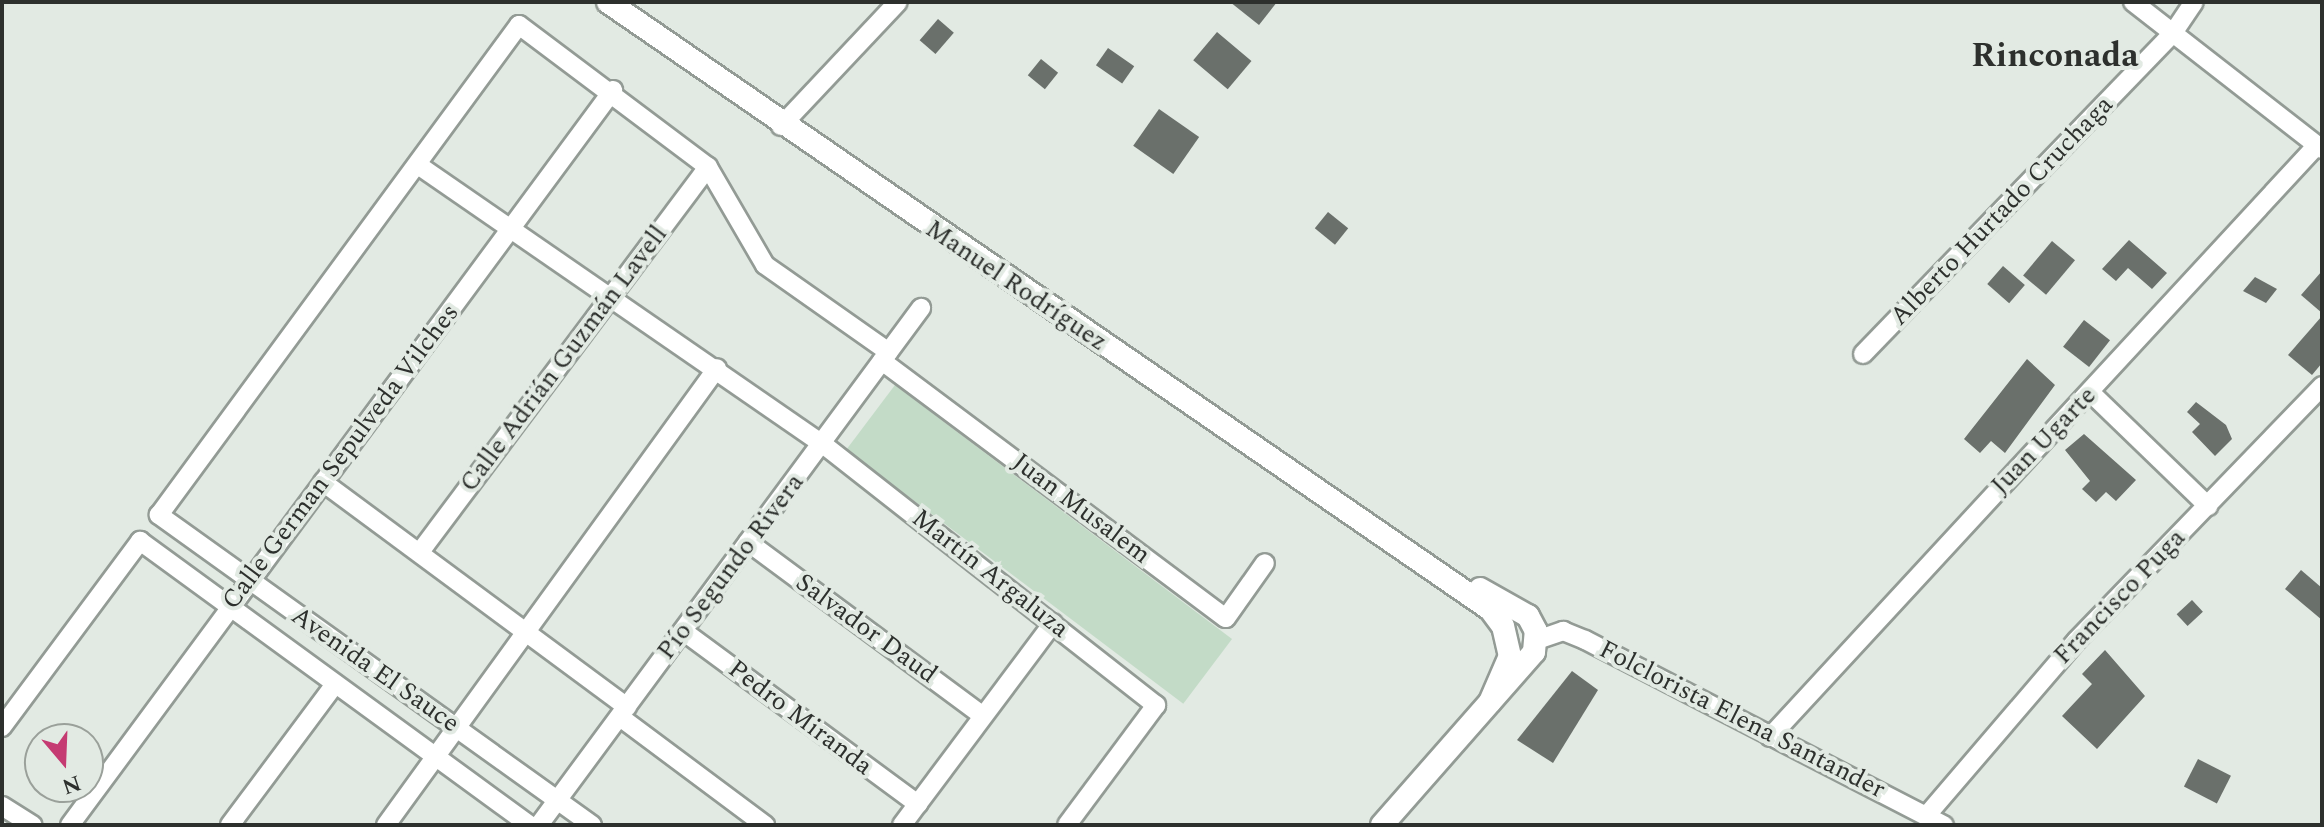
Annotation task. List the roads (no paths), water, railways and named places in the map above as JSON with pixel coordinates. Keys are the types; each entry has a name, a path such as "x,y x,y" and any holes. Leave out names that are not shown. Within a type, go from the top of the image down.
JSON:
{"street":[{"name":"Manuel Rodríguez","path":"608,2 781,126 1429,563 1503,626 1508,665 1490,702"},
{"path":"781,126 898,2"},
{"path":"2133,2 2320,147"},
{"name":"Alberto Hurtado Cruchaga","path":"1863,354 2173,33 2194,2"},
{"path":"418,165 519,25 613,90 708,167 765,265 886,356"},
{"name":"Calle German Sepulveda Vilches","path":"70,825 613,90"},
{"name":"Juan Ugarte","path":"1770,737 2320,147"},
{"name":"Martín Argaluza","path":"418,165 612,295 824,445 1156,705 1067,825"},
{"name":"Avenida El Sauce","path":"418,165 159,515 592,825"},
{"name":"Calle Adrián Guzmán Lavell","path":"420,552 708,167"},
{"name":"Pío Segundo Rivera","path":"539,825 748,542 824,445 921,308"},
{"name":"Juan Musalem","path":"886,356 1226,618 1265,563"},
{"path":"386,825 717,368"},
{"name":"Francisco Puga","path":"1927,815 1998,726 2322,386"},
{"path":"2091,393 2208,506"},
{"path":"323,482 526,632 765,825"},
{"name":"Avenida El Sauce","path":"2,727 140,541 530,825"},
{"name":"Salvador Daud","path":"748,542 983,716"},
{"name":"Manuel Rodríguez","path":"1429,563 1522,610 1537,640"},
{"path":"902,825 1053,623"},
{"name":"Pedro Miranda","path":"683,631 918,804"},
{"name":"Folclorista Elena Santander","path":"1537,640 1563,631 1585,640 1944,825"},
{"path":"1382,825 1534,652 1537,640"},
{"path":"230,825 335,684"},
{"path":"2,806 32,825"}],"district":[{"name":"Rinconada","path":"2055,57"}]}
